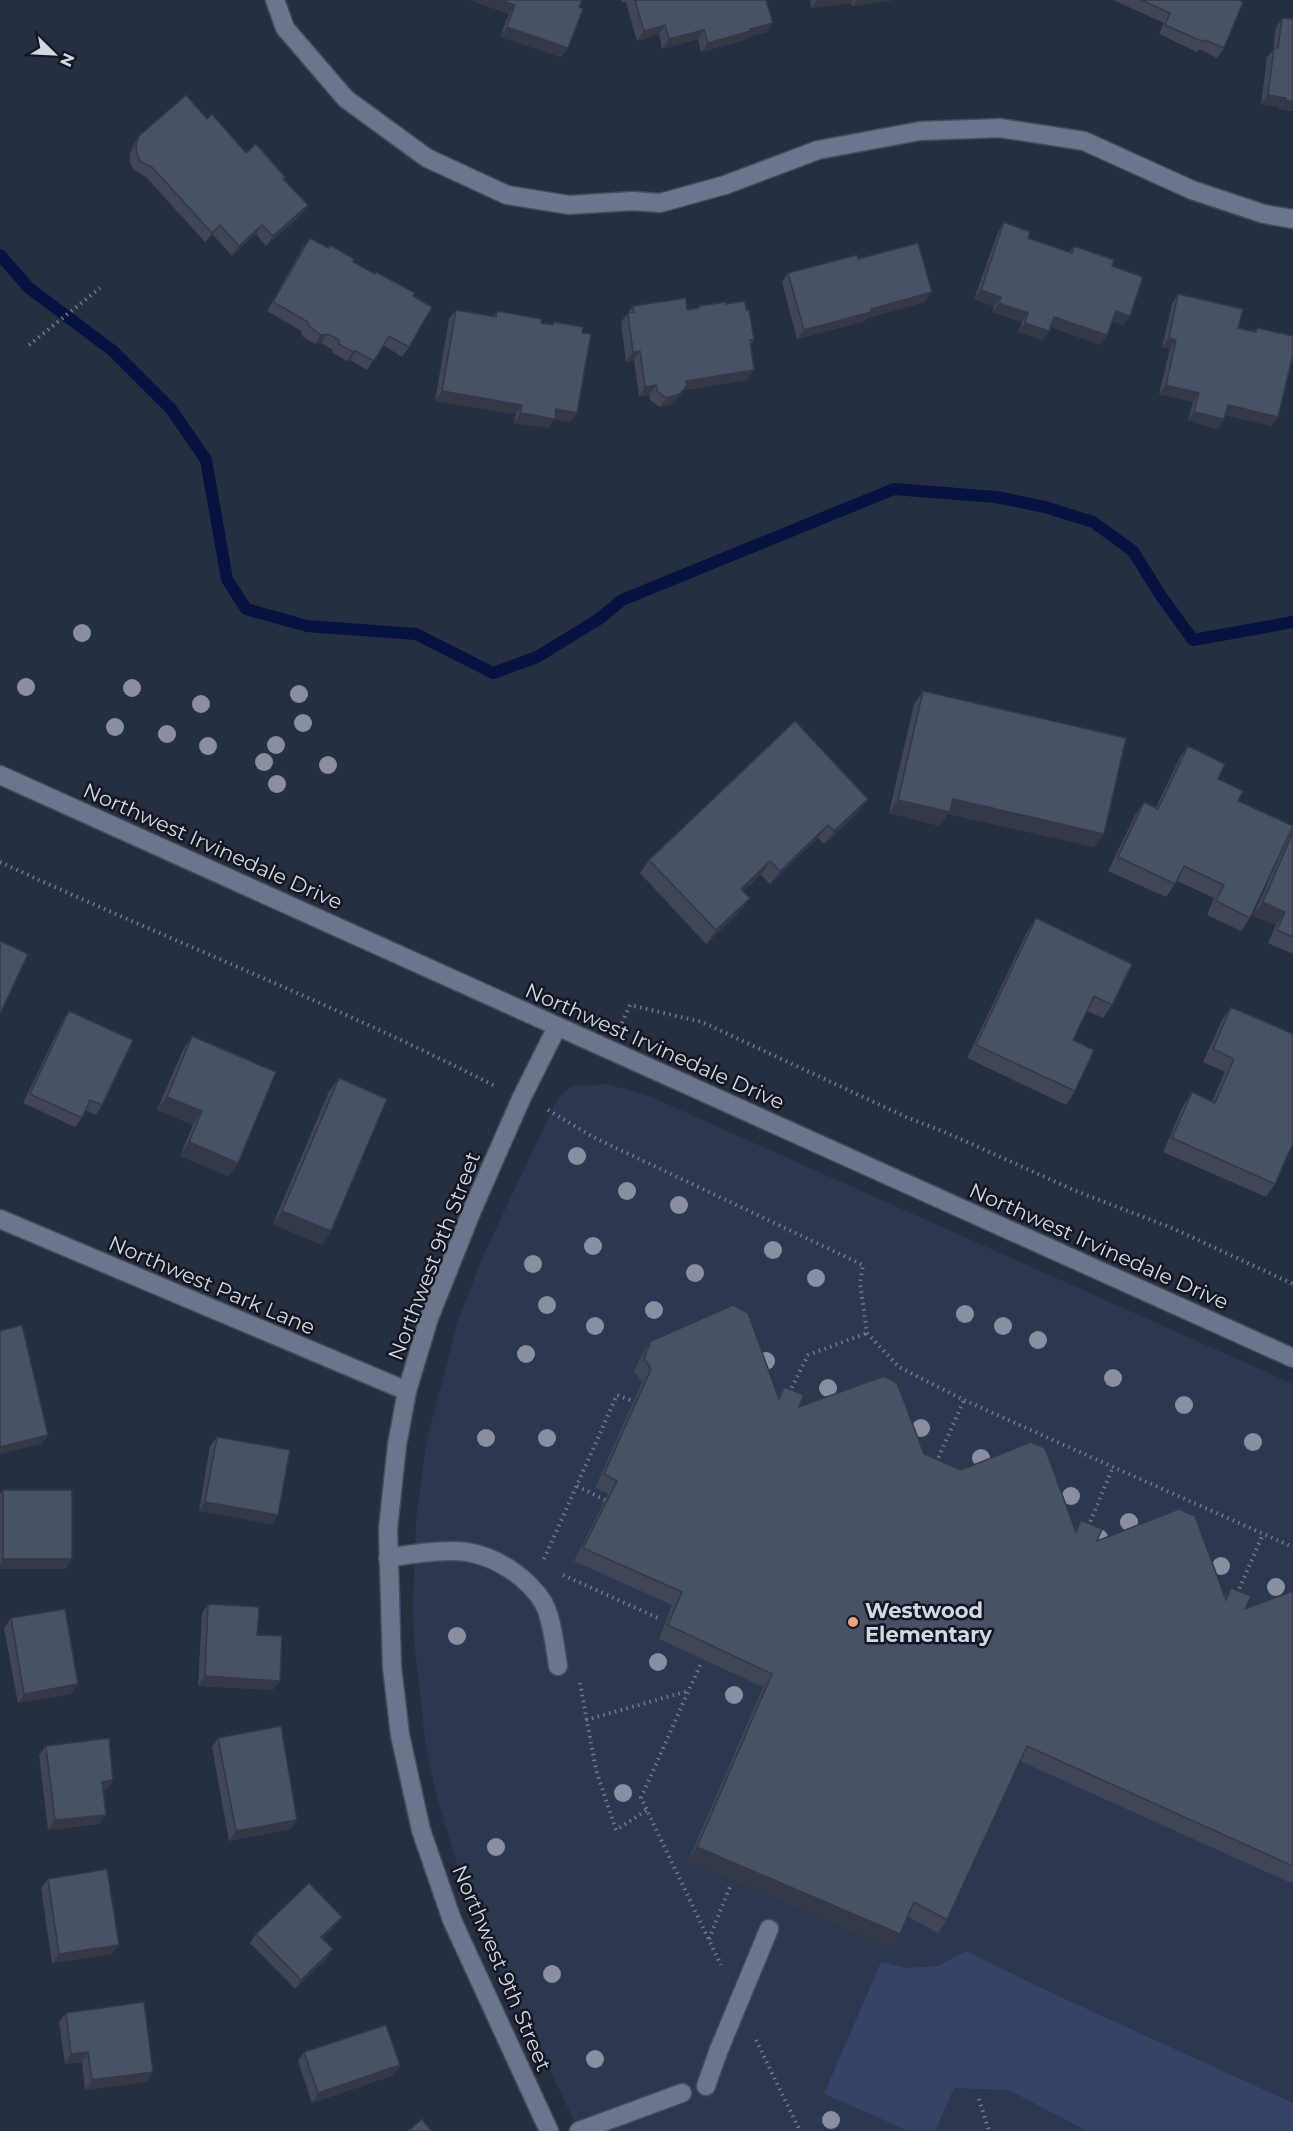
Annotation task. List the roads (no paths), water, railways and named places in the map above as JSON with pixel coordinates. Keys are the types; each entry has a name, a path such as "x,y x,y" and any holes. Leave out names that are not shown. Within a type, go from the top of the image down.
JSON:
{"street":[{"path":"274,0 285,28 346,99 427,158 507,195 570,205 633,201 660,203 724,185 818,150 920,131 1000,128 1084,141 1191,190 1264,214 1293,219"},
{"name":"Northwest Irvinedale Drive","path":"0,775 1293,1358"},
{"name":"Northwest 9th Street","path":"549,2131 452,1920 421,1830 400,1735 392,1667 388,1529 397,1445 407,1391 429,1318 473,1208 521,1099 558,1027"},
{"name":"Northwest Park Lane","path":"0,1219 407,1391"},
{"path":"388,1558 415,1553 467,1552 499,1563 520,1576 543,1603 554,1639 558,1666"},
{"path":"706,2086 769,1929"},
{"path":"579,2131 682,2093"}],"waterway":[{"path":"0,255 29,288 113,351 171,409 206,460 227,579 246,609 307,626 416,634 493,673 537,657 599,619 622,600 894,489 996,497 1045,507 1093,522 1133,551 1161,596 1193,640 1293,622"}],"place":[{"name":"Westwood Elementary","path":"853,1622"}]}
